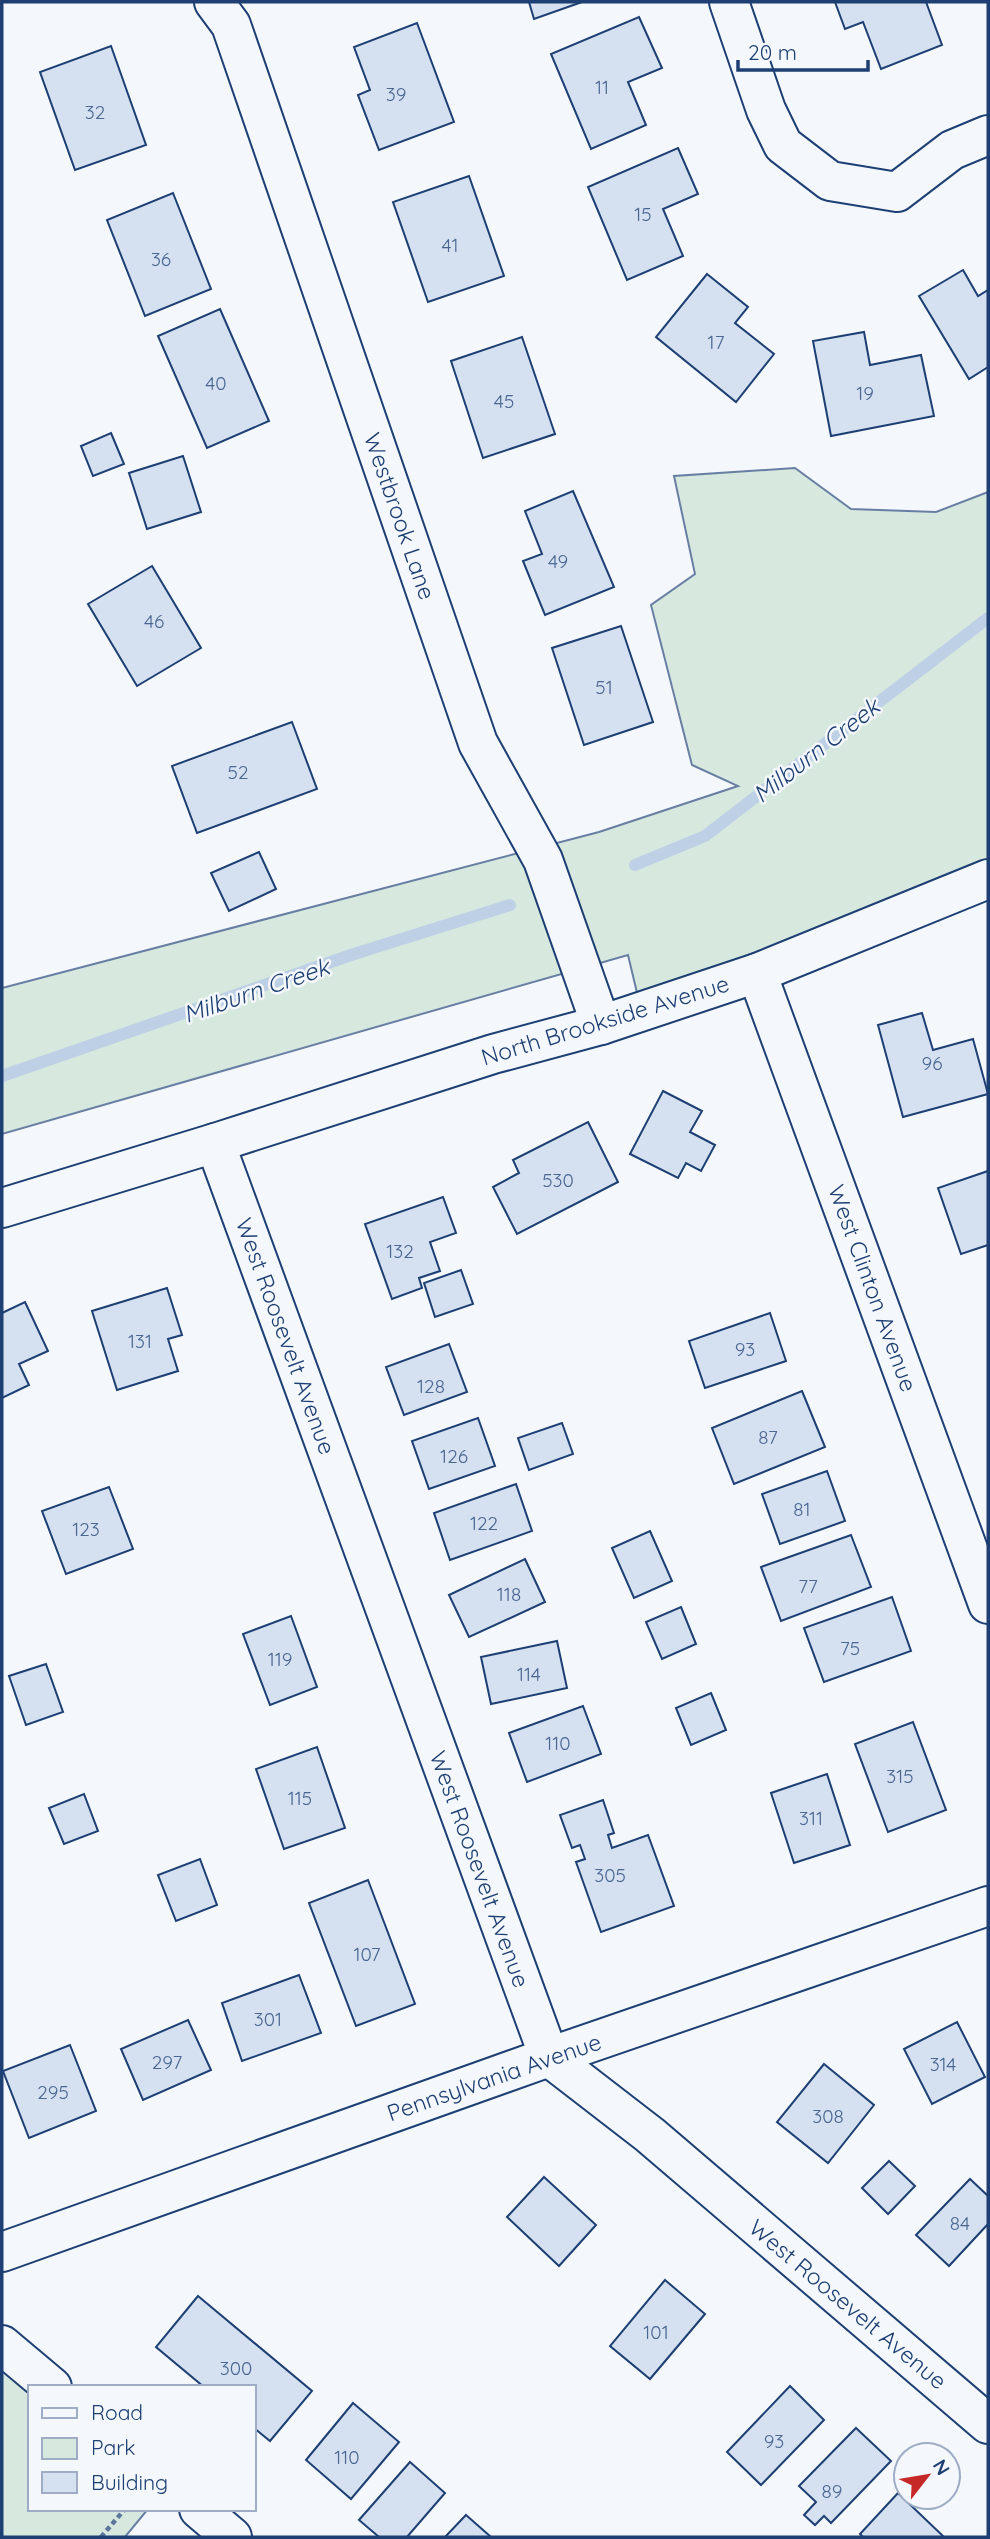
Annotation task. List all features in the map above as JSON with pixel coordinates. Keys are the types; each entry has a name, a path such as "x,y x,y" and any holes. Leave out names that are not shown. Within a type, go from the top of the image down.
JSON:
{"street":[{"name":"Westbrook Lane","path":"214,2 231,25 478,743 543,860 601,1025"},
{"path":"729,2 766,110 783,145 830,181 897,192 952,150 988,135"},
{"name":"North Brookside Avenue","path":"2,1208 494,1054 601,1025 757,973 988,879"},
{"name":"West Clinton Avenue","path":"757,973 988,1604"},
{"name":"West Roosevelt Avenue","path":"215,1143 549,2057 650,2135 988,2424"},
{"name":"Pennsylvania Avenue","path":"2,2252 549,2057 988,1906"},
{"path":"2,2345 50,2385"},
{"path":"201,2511 232,2537"}],"path":[{"path":"101,2537 123,2511"}],"green space":[{"path":"795,468 851,509 936,512 988,492 988,864 755,958 638,997 628,955 2,1134 2,988 599,832 738,786 692,765 651,605 695,574 674,476"},
{"path":"2,2366 28,2389 28,2511 146,2511 125,2537 2,2537"}],"building":[{"path":"529,2 582,2 534,19"},
{"path":"835,2 926,2 942,45 881,69 863,22 845,29"},
{"path":"639,17 662,68 628,82 646,125 591,149 551,54"},
{"path":"417,23 454,122 379,150 358,95 370,90 354,47"},
{"path":"111,46 146,145 75,170 40,72"},
{"path":"678,148 698,194 663,209 683,256 627,280 588,187"},
{"path":"469,176 504,276 428,302 393,202"},
{"path":"173,193 211,289 145,316 107,220"},
{"path":"963,270 978,296 988,290 988,367 969,379 919,296"},
{"path":"707,274 748,307 735,323 774,354 736,402 656,337"},
{"path":"220,309 269,421 207,448 158,336"},
{"path":"864,332 870,365 921,355 934,416 831,436 813,341"},
{"path":"522,337 555,434 483,458 451,361"},
{"path":"111,433 124,464 93,476 81,446"},
{"path":"183,456 201,512 147,529 129,473"},
{"path":"573,491 614,587 545,615 523,561 542,554 525,511"},
{"path":"152,566 201,648 137,686 88,604"},
{"path":"621,626 653,722 584,745 552,648"},
{"path":"292,722 317,789 197,833 172,766"},
{"path":"259,852 276,889 229,911 211,873"},
{"path":"922,1013 933,1050 973,1039 988,1094 903,1117 878,1025"},
{"path":"663,1091 702,1111 690,1132 715,1145 701,1171 686,1163 678,1178 630,1154"},
{"path":"588,1122 618,1182 517,1234 493,1187 519,1173 513,1160"},
{"path":"988,1171 988,1245 961,1254 938,1188"},
{"path":"443,1197 456,1233 430,1242 440,1271 419,1278 422,1288 392,1299 365,1224"},
{"path":"461,1270 473,1304 435,1317 424,1283"},
{"path":"167,1288 182,1335 168,1339 178,1371 117,1390 92,1311"},
{"path":"25,1302 48,1351 19,1364 29,1385 2,1398 2,1313"},
{"path":"770,1313 786,1361 705,1388 689,1341"},
{"path":"449,1344 467,1392 404,1415 386,1367"},
{"path":"802,1391 825,1447 734,1484 712,1428"},
{"path":"478,1418 495,1466 429,1489 412,1441"},
{"path":"562,1423 573,1454 529,1470 518,1438"},
{"path":"827,1471 845,1521 780,1544 762,1494"},
{"path":"516,1484 532,1531 450,1560 434,1513"},
{"path":"109,1487 133,1549 66,1574 42,1511"},
{"path":"650,1531 672,1581 634,1598 612,1548"},
{"path":"851,1535 871,1587 781,1621 761,1567"},
{"path":"525,1559 545,1602 469,1637 449,1595"},
{"path":"892,1597 911,1651 824,1682 804,1628"},
{"path":"681,1607 696,1644 662,1659 646,1622"},
{"path":"291,1616 317,1687 270,1705 243,1634"},
{"path":"557,1641 567,1688 491,1704 481,1657"},
{"path":"46,1664 63,1712 26,1725 9,1676"},
{"path":"711,1693 726,1730 691,1745 676,1708"},
{"path":"583,1706 601,1754 527,1782 509,1733"},
{"path":"913,1722 946,1810 888,1832 855,1744"},
{"path":"317,1747 345,1828 284,1849 256,1769"},
{"path":"827,1774 850,1845 794,1863 771,1793"},
{"path":"84,1794 98,1831 64,1844 49,1808"},
{"path":"603,1800 614,1833 608,1835 612,1848 648,1835 674,1906 601,1932 576,1862 585,1859 580,1845 572,1848 560,1815"},
{"path":"200,1859 217,1905 176,1921 158,1875"},
{"path":"368,1880 415,2004 356,2026 309,1903"},
{"path":"299,1975 321,2033 242,2061 222,2003"},
{"path":"188,2020 211,2070 143,2100 121,2049"},
{"path":"957,2022 985,2077 932,2104 904,2049"},
{"path":"70,2045 96,2111 29,2138 3,2071"},
{"path":"824,2064 874,2105 828,2163 777,2122"},
{"path":"889,2161 915,2186 888,2214 862,2188"},
{"path":"544,2177 596,2225 559,2266 507,2217"},
{"path":"970,2179 988,2196 988,2224 949,2266 916,2235"},
{"path":"665,2280 705,2314 650,2379 610,2346"},
{"path":"198,2296 312,2391 270,2441 256,2430 256,2385 202,2385 156,2347"},
{"path":"790,2386 824,2420 761,2485 727,2452"},
{"path":"353,2403 399,2442 351,2499 306,2460"},
{"path":"856,2428 891,2461 831,2523 824,2516 815,2525 804,2515 816,2502 799,2486"},
{"path":"410,2462 445,2493 407,2537 379,2537 359,2520"},
{"path":"892,2499 892,2511 917,2511 944,2537 863,2537 860,2534"},
{"path":"466,2515 491,2537 445,2537"}],"waterway":[{"name":"Milburn Creek","path":"635,865 705,836 988,618"},
{"name":"Milburn Creek","path":"2,1076 351,955 510,905"}]}
